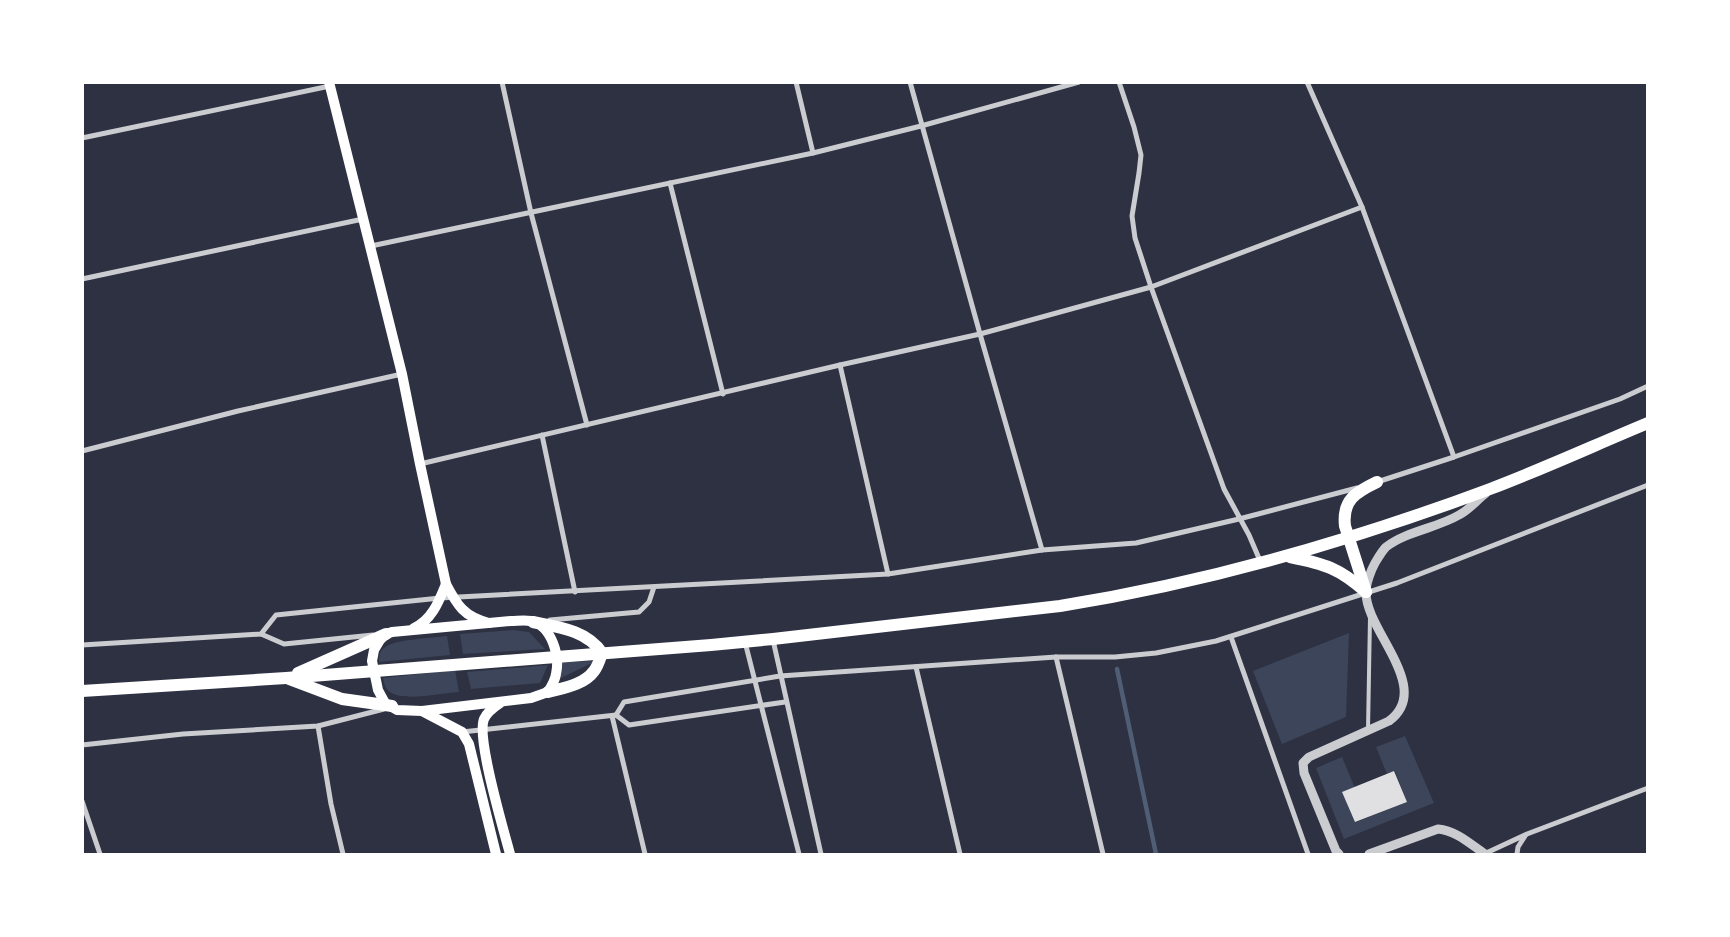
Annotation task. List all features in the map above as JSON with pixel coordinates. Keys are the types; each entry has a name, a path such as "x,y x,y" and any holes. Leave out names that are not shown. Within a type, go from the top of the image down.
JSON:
{"highway":[{"path":"82,691 286,678 745,642 1060,606 1165,586 1261,564 1350,538 1491,488 1648,423"},
{"path":"1366,592 1345,526 1345,508 1358,491 1377,482"},
{"path":"1288,556 1322,563 1343,572 1366,592"},
{"path":"533,622 575,632 597,645 602,653"},
{"path":"286,678 386,634"},
{"path":"548,692 576,684 587,678 595,671 602,653"},
{"path":"286,678 342,699 392,706"}],"main road":[{"path":"330,84 402,374 446,584 453,598 467,614 477,620 489,623"},
{"path":"405,631 423,623 428,618 446,584"},
{"path":"511,621 533,622 549,634 556,657 556,674 548,692 532,698 422,712 398,710 386,703 378,690 372,661 374,650 386,634 511,621"},
{"path":"503,702 492,708 484,719 483,730 486,759 510,854"},
{"path":"422,712 462,732 469,744 496,854"}],"street":[{"path":"502,82 531,213 587,425"},
{"path":"796,82 814,153"},
{"path":"910,82 1042,550"},
{"path":"371,246 814,153 921,126 1079,82"},
{"path":"1119,82 1140,149 1139,173 1132,221 1136,238 1151,286 1224,489 1249,536 1261,564"},
{"path":"1307,82 1362,207 1454,457"},
{"path":"82,138 330,84"},
{"path":"670,183 723,394"},
{"path":"420,464 980,334 1151,286 1362,207"},
{"path":"82,279 364,219"},
{"path":"840,365 888,574"},
{"path":"82,451 238,411 402,374"},
{"path":"261,634 276,615 440,598 888,574 1042,550 1136,543 1240,519 1377,482 1620,399 1648,386"},
{"path":"542,435 575,592"},
{"path":"645,854 614,716 624,702 780,676 1056,657 1115,657 1165,651 1231,637 1397,583 1648,485"},
{"path":"1339,854 1336,851 1304,773 1302,763 1309,757 1368,731 1396,716 1400,708 1404,692 1399,669 1370,609 1366,592 1374,565 1385,548 1403,538 1460,515 1491,488"},
{"path":"533,622 638,612 649,602 654,587"},
{"path":"82,645 261,634 284,644 386,634"},
{"path":"1231,637 1308,854"},
{"path":"773,639 785,702 820,854"},
{"path":"745,642 800,854"},
{"path":"1056,657 1103,854"},
{"path":"916,667 960,854"},
{"path":"462,732 614,716 630,726 785,702"},
{"path":"82,745 183,734 318,726 392,706"},
{"path":"318,726 343,854"},
{"path":"1370,854 1438,829 1457,834 1485,854 1527,834 1648,788"},
{"path":"82,802 100,854"},
{"path":"1517,854 1520,842 1527,834"}],"lane":[{"path":"1368,731 1370,609"}],"shaded area":[{"path":"513,630 529,632 545,649 463,654 460,634"},
{"path":"1349,633 1346,717 1282,744 1253,671"},
{"path":"447,636 450,655 379,662 381,651 389,645 404,641"},
{"path":"596,661 559,679 558,662"},
{"path":"548,665 540,683 471,689 467,672"},
{"path":"455,670 459,692 433,695 414,697 396,695 387,689 383,678"},
{"path":"1405,736 1434,803 1344,839 1316,768 1342,757 1355,788 1356,822 1407,802 1395,771 1387,774 1376,747"}],"building":[{"path":"1394,771 1407,802 1355,822 1342,792"}],"waterway":[{"path":"1117,669 1156,854"}]}
